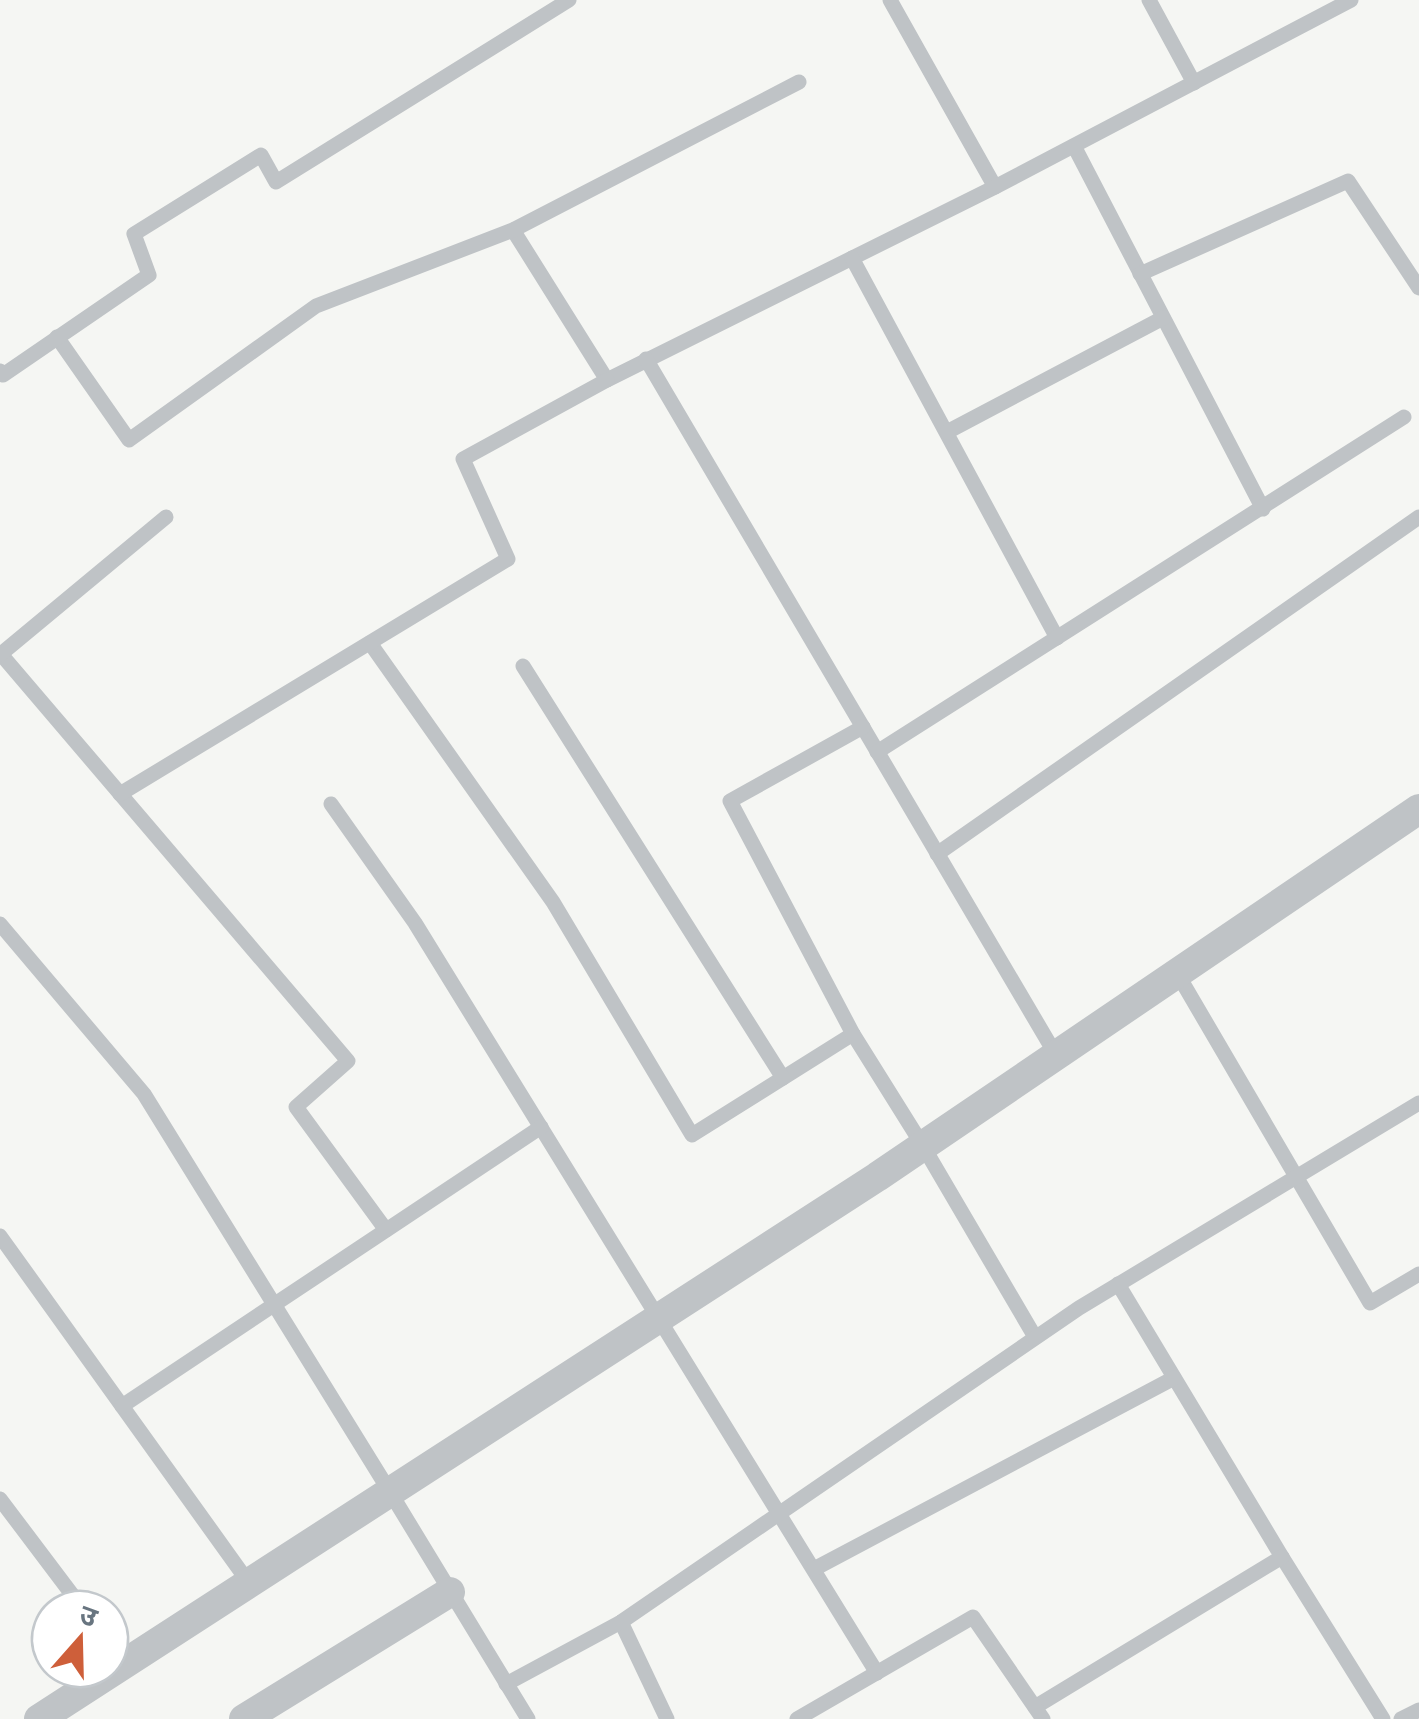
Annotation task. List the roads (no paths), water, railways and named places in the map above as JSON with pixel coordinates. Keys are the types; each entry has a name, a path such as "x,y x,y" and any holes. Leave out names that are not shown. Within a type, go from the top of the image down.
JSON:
{"street":[{"path":"39,1719 121,1659 249,1584 922,1146 1419,809"},
{"path":"244,1719 450,1592"}],"lane":[{"path":"0,372 149,275 134,234 261,155 276,182 568,0"},
{"path":"890,0 996,187"},
{"path":"1149,0 1194,83"},
{"path":"120,794 508,559 462,459 646,359 996,187 1351,0"},
{"path":"57,337 129,440 316,306 514,230 799,82"},
{"path":"1074,146 1263,509"},
{"path":"1140,274 1348,181 1419,288"},
{"path":"514,230 607,380"},
{"path":"852,258 1058,638"},
{"path":"946,432 1163,318"},
{"path":"646,359 1056,1056"},
{"path":"877,752 1404,417"},
{"path":"166,517 0,654 348,1061 296,1107 386,1230"},
{"path":"937,854 1419,518"},
{"path":"370,642 553,902 692,1134 853,1034"},
{"path":"523,666 783,1078"},
{"path":"863,727 730,801 853,1034 1035,1338"},
{"path":"331,804 416,923 876,1673"},
{"path":"0,924 144,1094 528,1719"},
{"path":"1178,973 1370,1303 1419,1274"},
{"path":"506,1684 621,1622 1118,1284 1419,1103"},
{"path":"122,1406 542,1127"},
{"path":"0,1236 249,1584"},
{"path":"1118,1284 1282,1558 1384,1719"},
{"path":"814,1569 1174,1378"},
{"path":"0,1499 68,1589"},
{"path":"797,1719 973,1617 1039,1713 1282,1558"},
{"path":"621,1622 668,1719"},
{"path":"1401,1719 1419,1710"}]}
